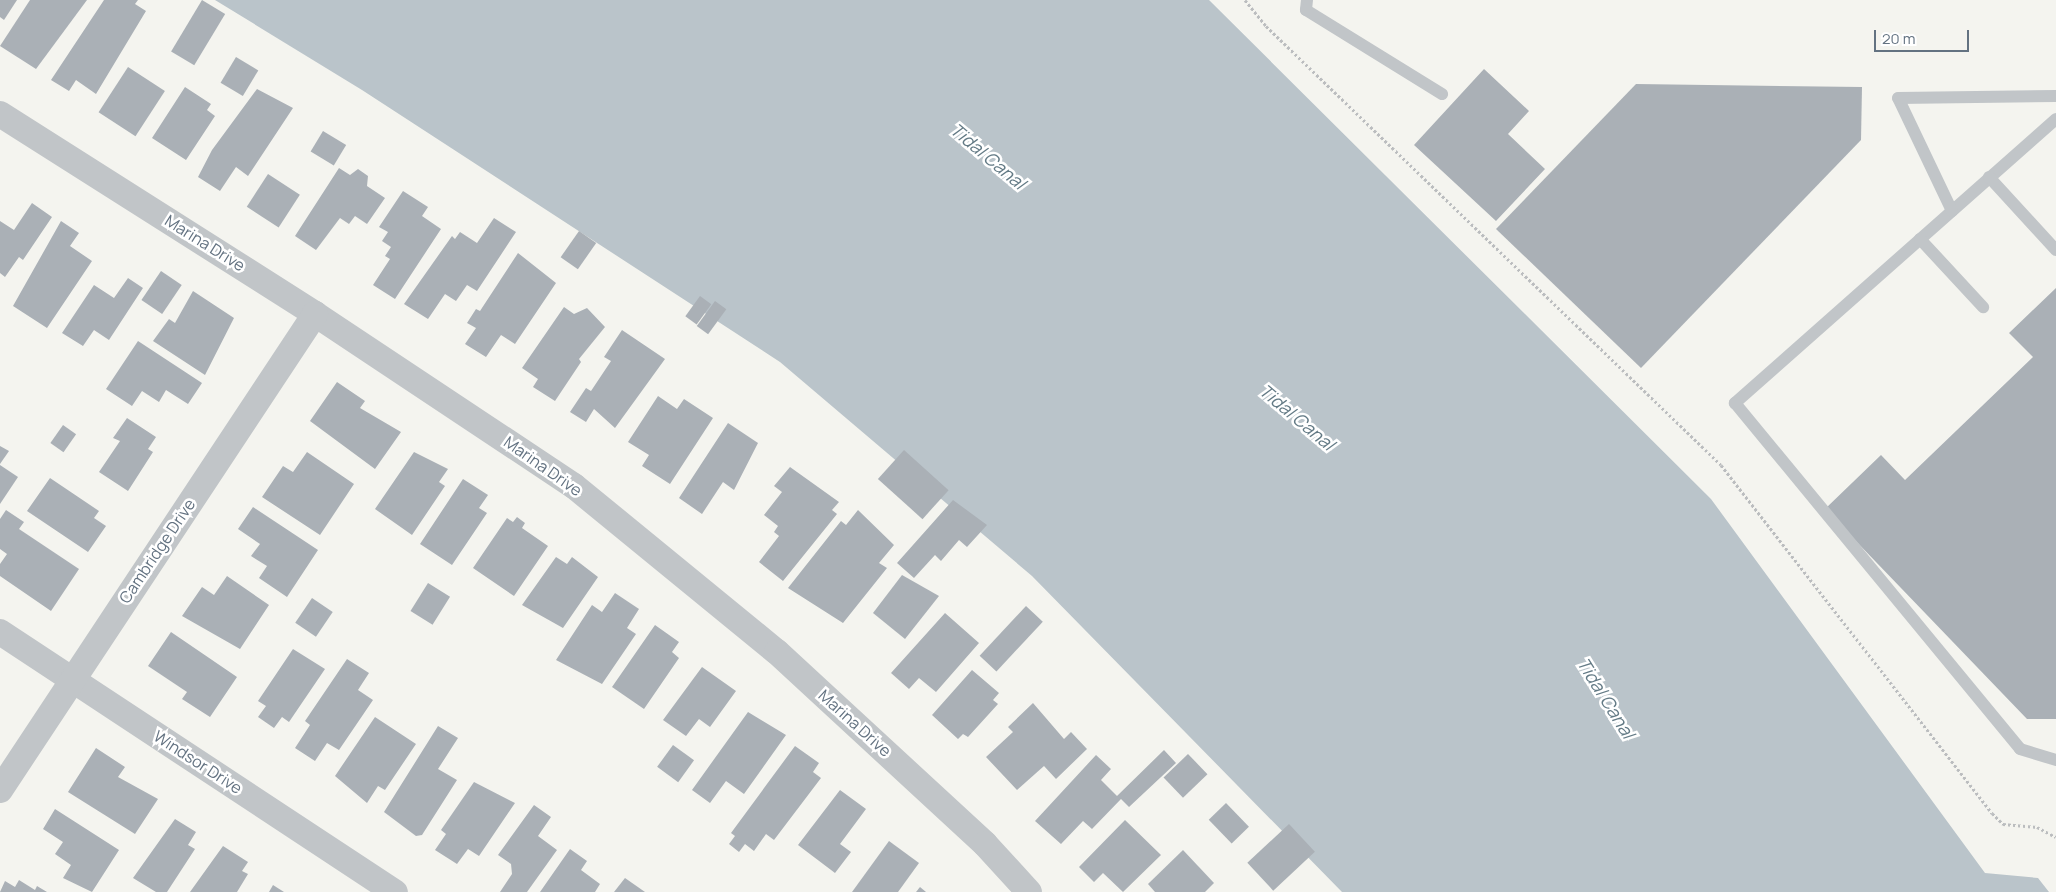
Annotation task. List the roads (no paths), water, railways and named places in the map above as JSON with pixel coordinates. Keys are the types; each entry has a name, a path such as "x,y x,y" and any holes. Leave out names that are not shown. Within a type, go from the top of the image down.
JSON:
{"street":[{"name":"Marina Drive","path":"0,114 315,314 574,486 674,564 879,744 1029,892"},
{"name":"Cambridge Drive","path":"0,790 315,314"},
{"name":"Windsor Drive","path":"0,632 395,892"}],"lane":[{"path":"1307,0 1306,10 1442,94"},
{"path":"1952,211 1898,98 2056,96"},
{"path":"2056,119 1735,403 2020,749 2056,760"},
{"path":"1989,178 2056,250"},
{"path":"1920,239 1983,307"}],"water":[{"name":"Tidal Canal","path":"215,0 1209,0 1711,499 1985,873 2038,878 2049,892 1342,892 1032,576 780,362 362,90"}]}
